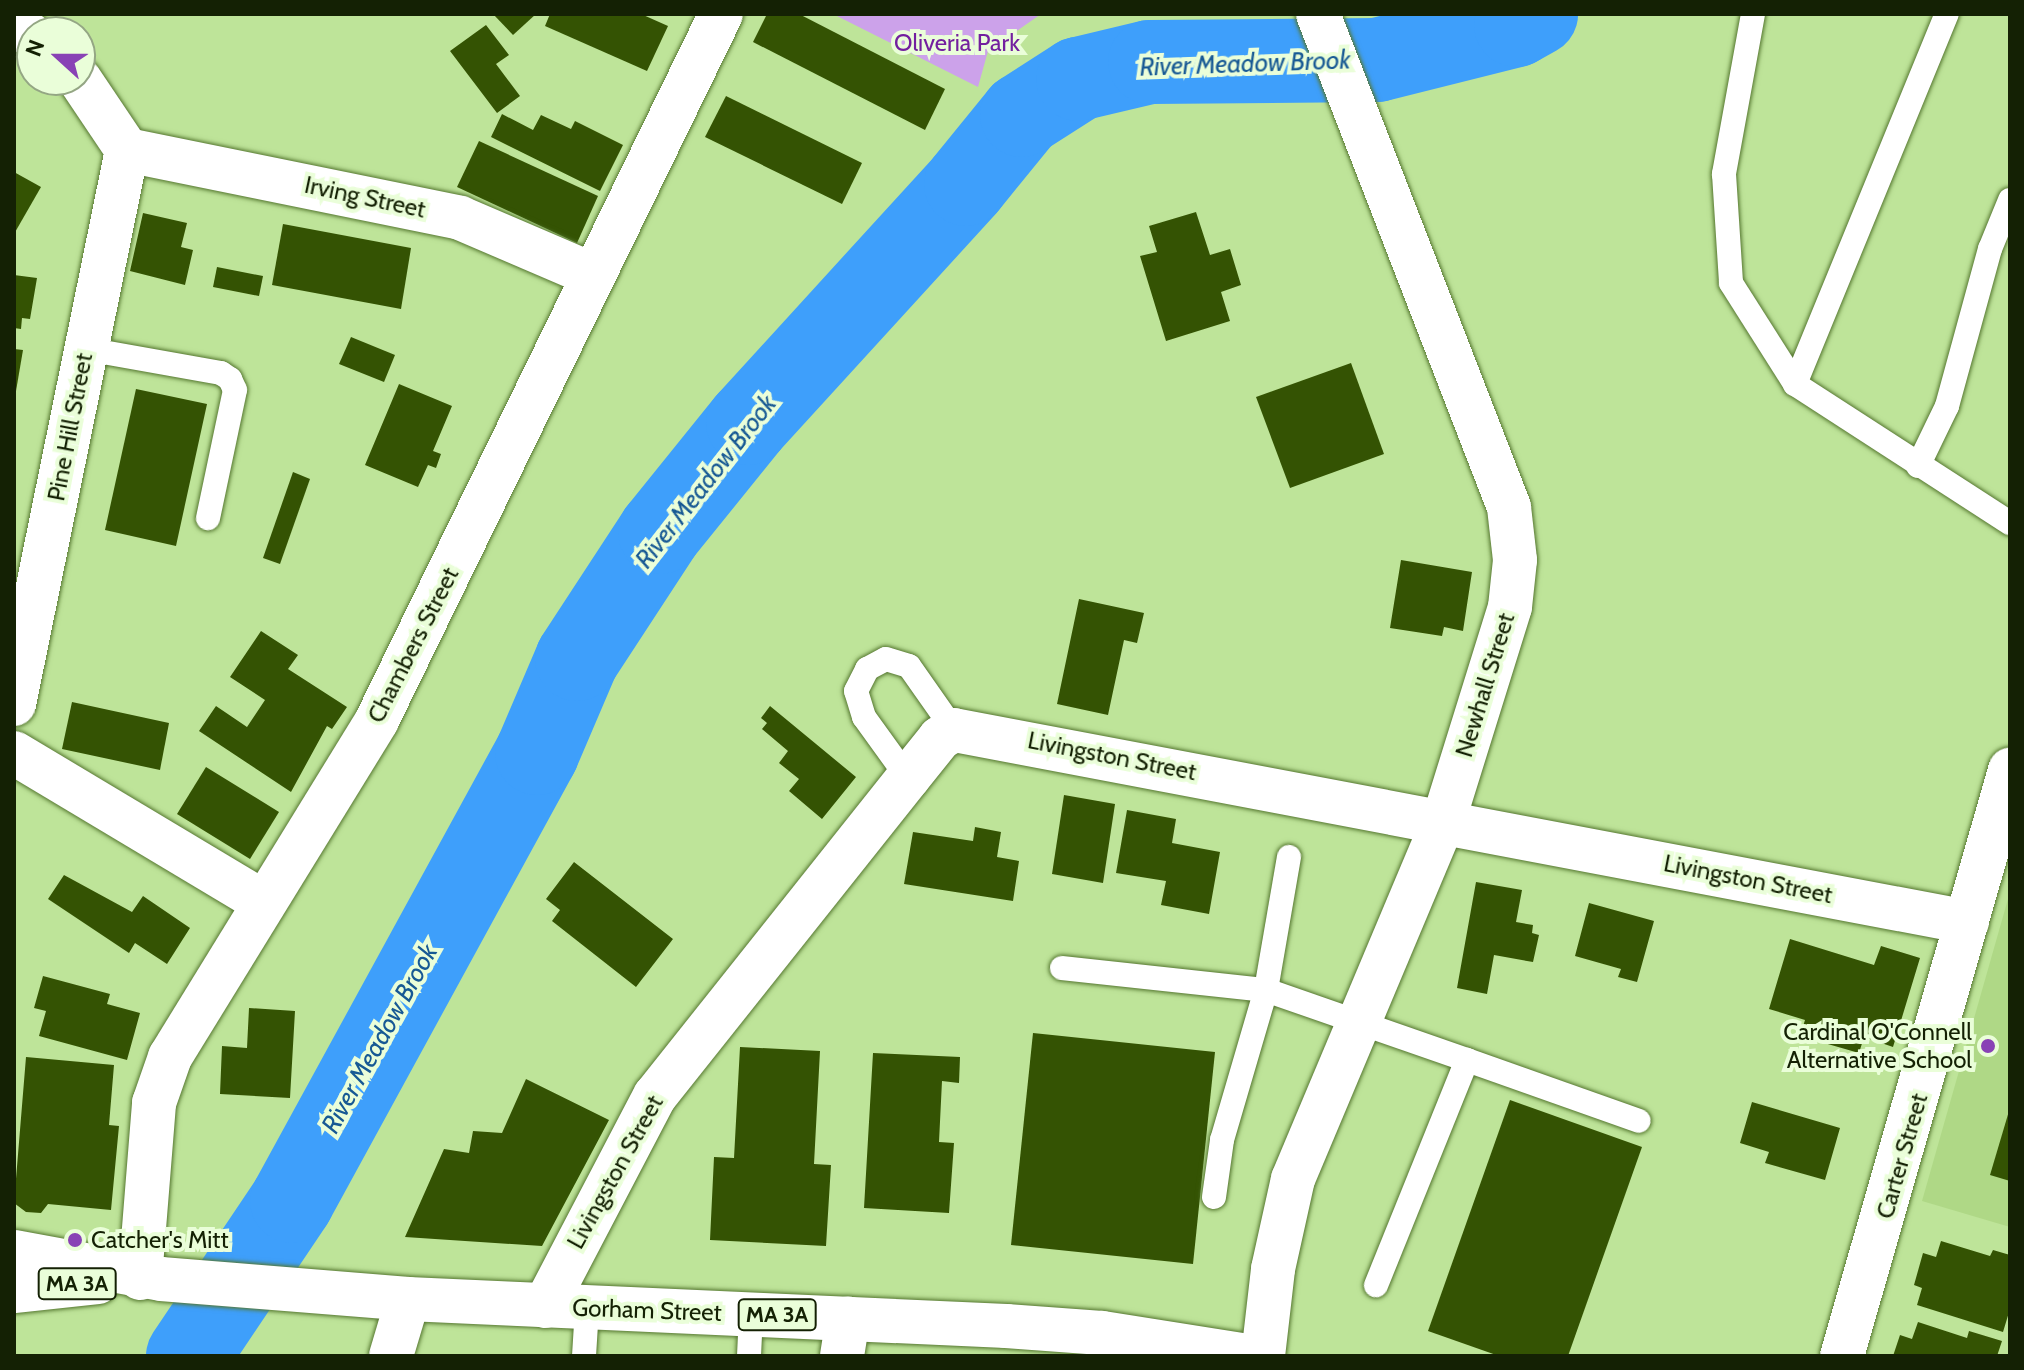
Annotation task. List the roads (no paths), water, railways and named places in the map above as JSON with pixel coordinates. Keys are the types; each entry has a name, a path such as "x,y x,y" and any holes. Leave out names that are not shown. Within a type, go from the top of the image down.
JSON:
{"street":[{"name":"Chambers Street","path":"150,1278 154,1103 170,1057 377,720 720,14"},
{"name":"Newhall Street","path":"1263,1356 1273,1269 1293,1179 1444,819 1510,607 1515,560 1509,507 1318,14"},
{"path":"91,96 127,150"},
{"name":"Irving Street","path":"127,150 460,218 593,275"},
{"name":"Pine Hill Street","path":"14,704 127,150"},
{"name":"Livingston Street","path":"566,1307 655,1096 940,738 954,730 1444,819 1967,922"},
{"path":"14,753 263,902"},
{"name":"Carter Street","path":"1842,1356 1967,922 2001,842 2010,770"},
{"name":"Gorham Street","path":"14,1252 150,1278 408,1299 566,1307 750,1335 845,1337 1102,1333 1248,1356"},
{"name":"Gorham Street","path":"14,1291 150,1278"},
{"path":"391,1356 408,1299"}],"lane":[{"path":"1753,14 1724,174 1731,283 1795,384 2010,523"},
{"path":"1795,384 1947,14"},
{"path":"1918,466 1947,406 1990,249 2010,200"},
{"path":"86,349 221,373 230,379 235,390 208,518"},
{"path":"908,778 864,717 856,691 867,669 886,659 909,666 954,730"},
{"path":"1214,1197 1222,1140 1266,990 1289,857"},
{"path":"1062,968 1266,990 1639,1121"},
{"path":"1376,1285 1467,1060"},
{"path":"566,1307 584,1356"}],"waterway":[{"name":"River Meadow Brook","path":"188,1356 292,1201 537,753 577,659 660,532 748,423 966,184 1022,115 1078,79 1150,62 1377,60 1516,25 1536,14"}],"place":[{"name":"Cardinal O'Connell Alternative School","path":"1988,1046"},
{"name":"Catcher's Mitt","path":"75,1240"}],"park label":[{"name":"Oliveria Park","path":"957,43"}]}
